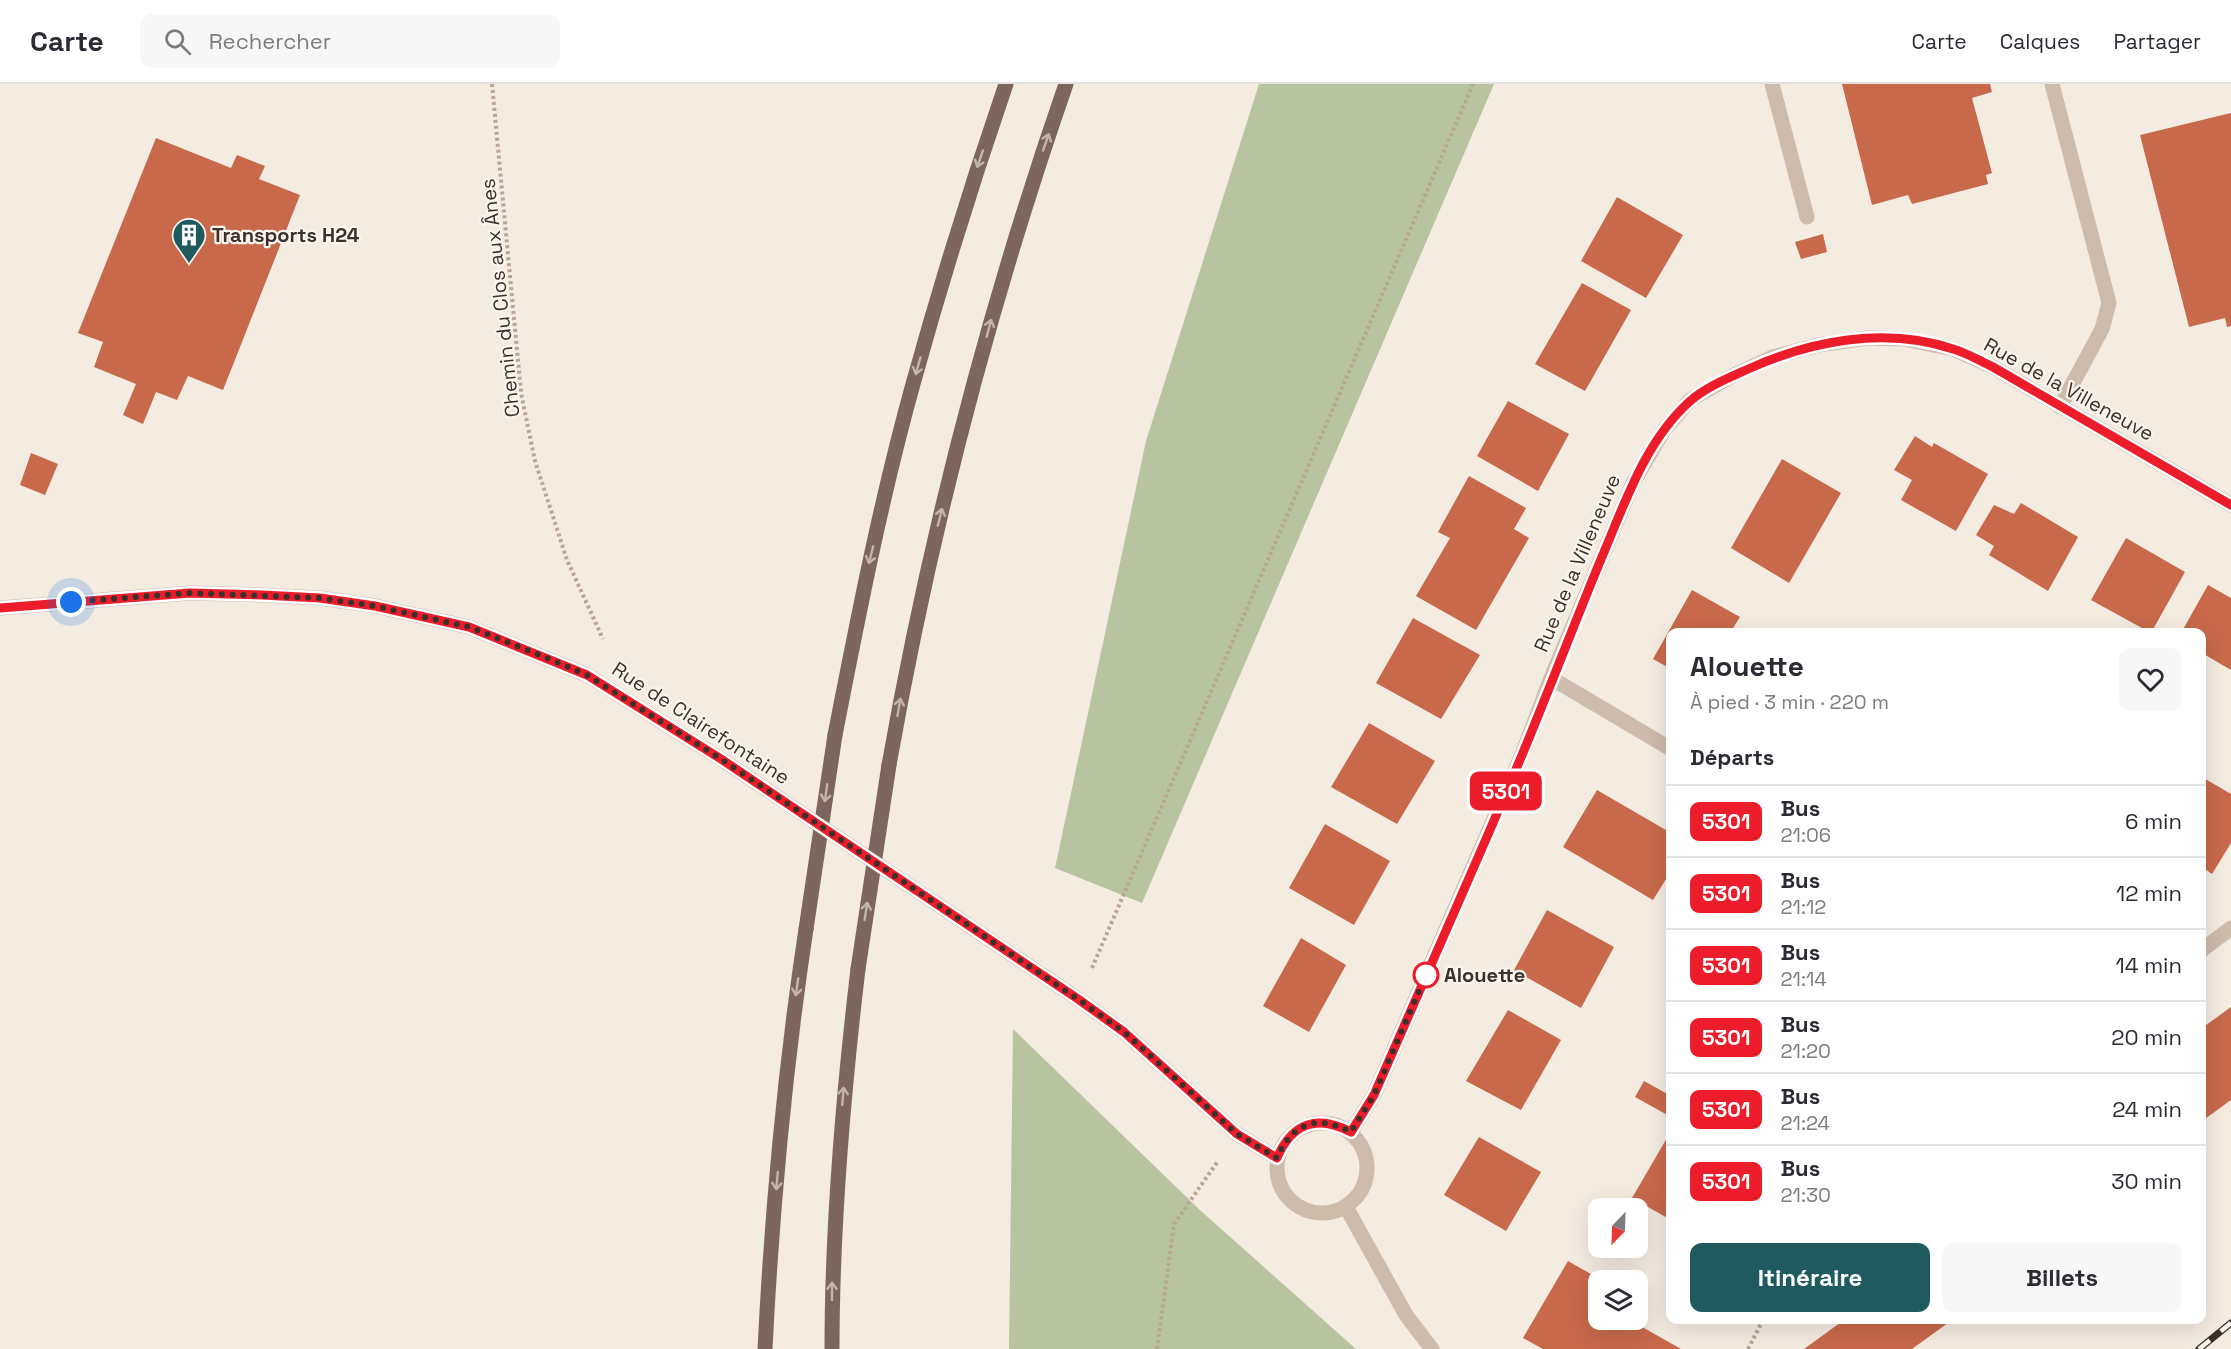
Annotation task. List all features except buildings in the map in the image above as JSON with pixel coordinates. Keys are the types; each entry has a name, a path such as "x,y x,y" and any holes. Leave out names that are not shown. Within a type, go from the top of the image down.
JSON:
{"main road":[{"path":"765,1349 770,1254 789,1047 835,735 866,577 913,385 969,191 1006,84"},
{"path":"832,1349 835,1210 844,1089 858,969 889,765 926,577 962,428 1001,285 1066,84"}],"street":[{"path":"1772,84 1807,217"},
{"path":"2052,84 2109,303 2102,329 2060,407"},
{"name":"Rue de la Villeneuve","path":"1351,1132 1374,1095 1523,752 1551,678 1633,483 1664,430 1690,400 1732,376 1773,357 1818,345 1868,338 1904,339 1953,349 1993,367 2231,505"},
{"name":"Rue de Clairefontaine","path":"0,608 190,593 320,598 375,606 469,627 587,675 721,759 1078,999 1124,1032 1237,1134 1277,1158"},
{"path":"1551,678 1666,746"},
{"path":"2206,947 2231,928"},
{"path":"1322,1122 1337,1125 1351,1132 1361,1143 1368,1170 1357,1197 1346,1207 1332,1212 1317,1213 1302,1209 1289,1200 1281,1188 1276,1173 1277,1158 1293,1132 1307,1125 1322,1122"},
{"path":"1346,1207 1406,1315 1432,1349"}],"path":[{"name":"Chemin du Clos aux Ânes","path":"492,84 521,393 535,461 567,560 603,639"},
{"path":"1078,999 1473,84"},
{"path":"1157,1349 1174,1224 1237,1134"},
{"path":"1748,1349 1761,1324"}],"green space":[{"path":"1259,84 1494,84 1142,903 1055,868 1146,441"},
{"path":"1013,1029 1201,1211 1356,1349 1009,1349"}],"railway":[{"path":"2199,1349 2231,1323"}],"bus line":[{"name":"5301","path":"0,608 190,593 320,598 375,606 469,627 587,675 721,759 1078,999 1124,1032 1237,1134 1277,1158 1293,1132 1307,1125 1322,1122 1337,1125 1351,1132 1374,1095 1523,752 1551,678 1633,483 1664,430 1690,400 1732,376 1773,357 1818,345 1868,338 1904,339 1953,349 1993,367 2231,505"}],"place":[{"name":"Transports H24","path":"189,264"},
{"name":"Alouette","path":"1426,975"}],"route":[{"path":"71,602 190,593 320,598 375,606 469,627 587,675 721,759 1078,999 1124,1032 1237,1134 1277,1158 1293,1132 1307,1125 1322,1122 1337,1125 1351,1132 1374,1095 1426,975"}]}
